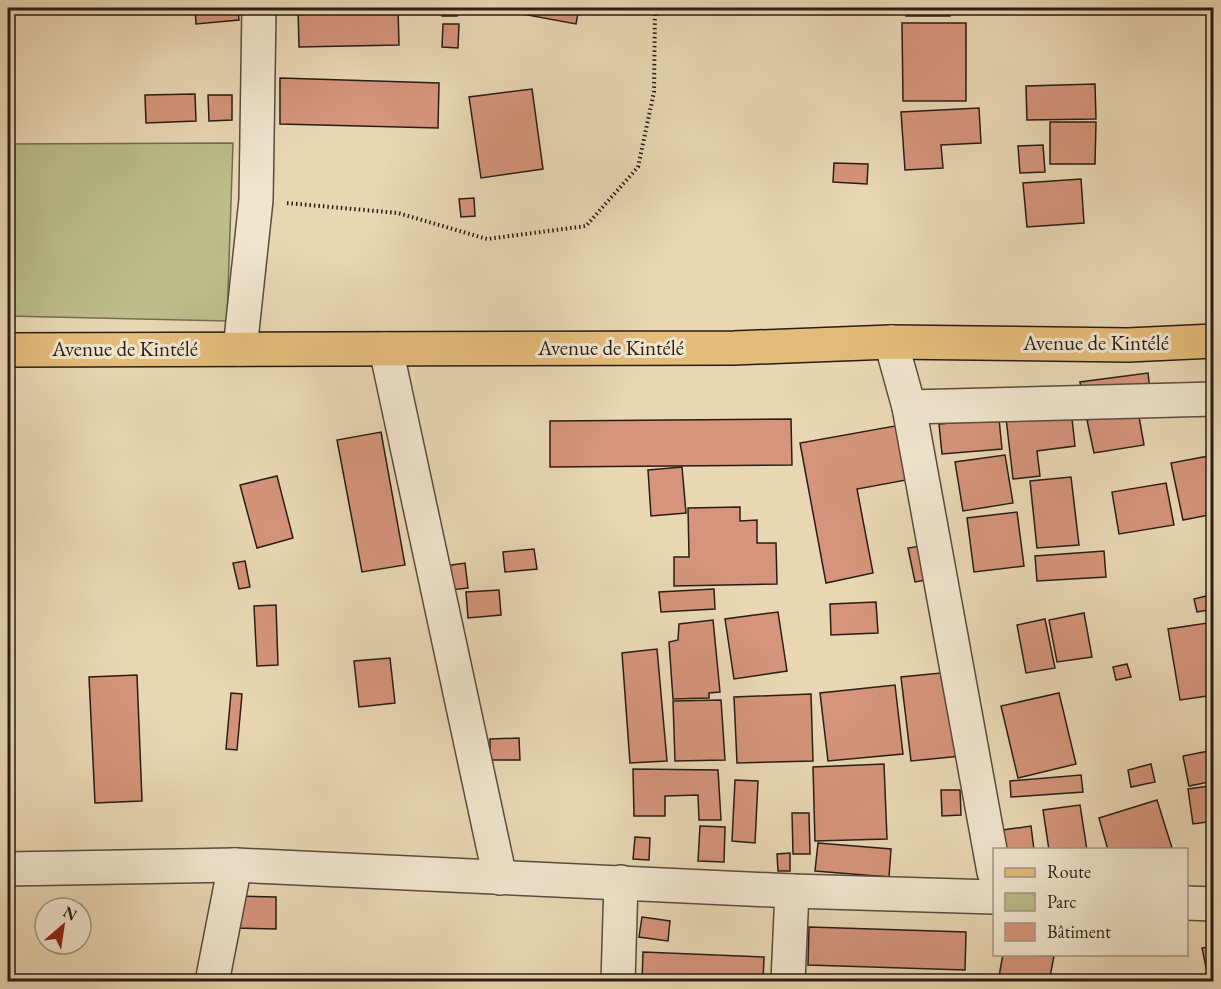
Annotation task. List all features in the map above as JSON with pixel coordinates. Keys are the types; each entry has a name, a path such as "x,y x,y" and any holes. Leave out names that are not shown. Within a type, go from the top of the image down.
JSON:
{"main road":[{"name":"Avenue de Kintélé","path":"8,350 734,348 891,342 1128,345 1214,341"}],"street":[{"path":"240,349 256,200 259,8"},
{"path":"891,342 909,407 993,867"},
{"path":"386,349 500,878"},
{"path":"909,407 1214,399"},
{"path":"212,981 235,865"},
{"path":"8,869 235,865 792,891 993,897"},
{"path":"618,981 621,882"},
{"path":"788,981 792,891"},
{"path":"1188,903 1214,904"}],"path":[{"path":"256,200 398,213 487,238 586,226 638,167 654,92 655,8"}],"green space":[{"path":"233,143 227,321 8,316 8,144"}],"building":[{"path":"195,8 238,8 239,20 196,24"},
{"path":"298,8 398,8 399,45 299,47"},
{"path":"442,8 457,8 457,16 442,16"},
{"path":"523,8 579,8 576,24 522,14"},
{"path":"905,8 950,8 950,16 906,16"},
{"path":"902,23 966,23 966,101 903,101"},
{"path":"443,24 459,24 458,48 442,47"},
{"path":"280,78 439,83 438,128 280,124"},
{"path":"1095,84 1096,119 1027,120 1026,86"},
{"path":"532,89 543,169 481,178 469,97"},
{"path":"195,94 196,121 146,123 145,95"},
{"path":"208,95 232,95 232,120 209,121"},
{"path":"979,108 981,143 941,145 943,168 905,170 901,112"},
{"path":"1050,122 1096,122 1095,164 1050,164"},
{"path":"1043,145 1045,172 1020,173 1018,146"},
{"path":"834,163 868,164 867,184 833,182"},
{"path":"1081,179 1084,223 1027,227 1023,183"},
{"path":"474,198 475,216 461,217 459,199"},
{"path":"1148,373 1150,391 1083,400 1080,382"},
{"path":"1071,410 1075,446 1037,451 1040,476 1013,479 1006,418"},
{"path":"1138,411 1144,445 1094,453 1087,420"},
{"path":"791,419 792,465 550,467 550,421"},
{"path":"999,419 1002,449 942,454 939,424"},
{"path":"906,424 917,478 857,489 873,573 826,583 800,443"},
{"path":"381,432 405,565 362,572 337,440"},
{"path":"1005,455 1013,503 963,511 955,462"},
{"path":"1214,455 1214,514 1183,520 1171,463"},
{"path":"682,467 686,513 651,516 648,470"},
{"path":"277,476 293,538 257,548 240,485"},
{"path":"1071,477 1079,545 1037,548 1030,481"},
{"path":"1166,483 1174,525 1119,534 1112,492"},
{"path":"740,507 740,521 757,520 757,543 776,543 777,584 674,586 674,557 689,557 688,508"},
{"path":"1017,512 1024,566 974,572 967,518"},
{"path":"927,545 933,579 915,582 908,548"},
{"path":"534,549 537,569 505,572 503,552"},
{"path":"1104,551 1106,577 1037,581 1035,556"},
{"path":"245,561 250,587 239,589 233,563"},
{"path":"465,563 468,588 449,590 445,566"},
{"path":"714,589 715,609 661,612 659,592"},
{"path":"499,590 501,615 468,618 466,592"},
{"path":"1214,594 1214,609 1197,612 1194,599"},
{"path":"876,602 878,633 831,635 830,604"},
{"path":"276,605 278,665 257,666 254,606"},
{"path":"778,612 787,671 734,679 725,619"},
{"path":"1084,613 1092,657 1057,662 1049,620"},
{"path":"1045,619 1055,668 1026,673 1017,625"},
{"path":"713,620 720,692 709,693 709,698 673,699 669,642 678,640 679,624"},
{"path":"1214,622 1214,695 1180,700 1168,629"},
{"path":"657,649 667,761 630,763 622,653"},
{"path":"390,658 395,703 359,707 354,661"},
{"path":"1127,664 1131,677 1116,680 1113,667"},
{"path":"951,672 961,756 911,761 901,677"},
{"path":"137,675 142,801 95,803 89,677"},
{"path":"895,685 903,754 828,761 820,693"},
{"path":"231,693 242,694 237,750 226,749"},
{"path":"1059,693 1076,764 1018,778 1001,706"},
{"path":"811,694 813,761 737,763 734,697"},
{"path":"721,700 725,760 675,761 673,701"},
{"path":"519,738 520,760 490,760 490,739"},
{"path":"1214,750 1214,781 1189,786 1183,756"},
{"path":"884,764 887,839 815,841 813,767"},
{"path":"1151,764 1155,782 1131,787 1128,770"},
{"path":"633,769 718,770 721,820 699,820 698,795 665,796 665,816 634,816"},
{"path":"1081,775 1083,792 1011,797 1010,781"},
{"path":"735,780 758,781 755,843 732,841"},
{"path":"1209,786 1214,821 1193,824 1188,789"},
{"path":"941,790 960,790 961,815 942,816"},
{"path":"1157,800 1172,848 1107,848 1099,818"},
{"path":"1080,805 1087,848 1049,848 1043,810"},
{"path":"792,813 809,813 810,854 793,854"},
{"path":"700,826 725,827 724,862 698,861"},
{"path":"1031,826 1034,848 1006,848 1003,830"},
{"path":"635,837 650,838 649,860 633,859"},
{"path":"818,843 891,849 889,877 815,871"},
{"path":"790,853 790,871 778,871 777,854"},
{"path":"234,896 276,897 276,929 234,928"},
{"path":"642,917 670,921 668,941 639,937"},
{"path":"809,927 966,932 965,970 808,965"},
{"path":"1214,946 1214,971 1207,972 1202,948"},
{"path":"643,952 764,957 763,982 642,982"},
{"path":"1003,956 1054,956 1049,982 998,982"}]}
